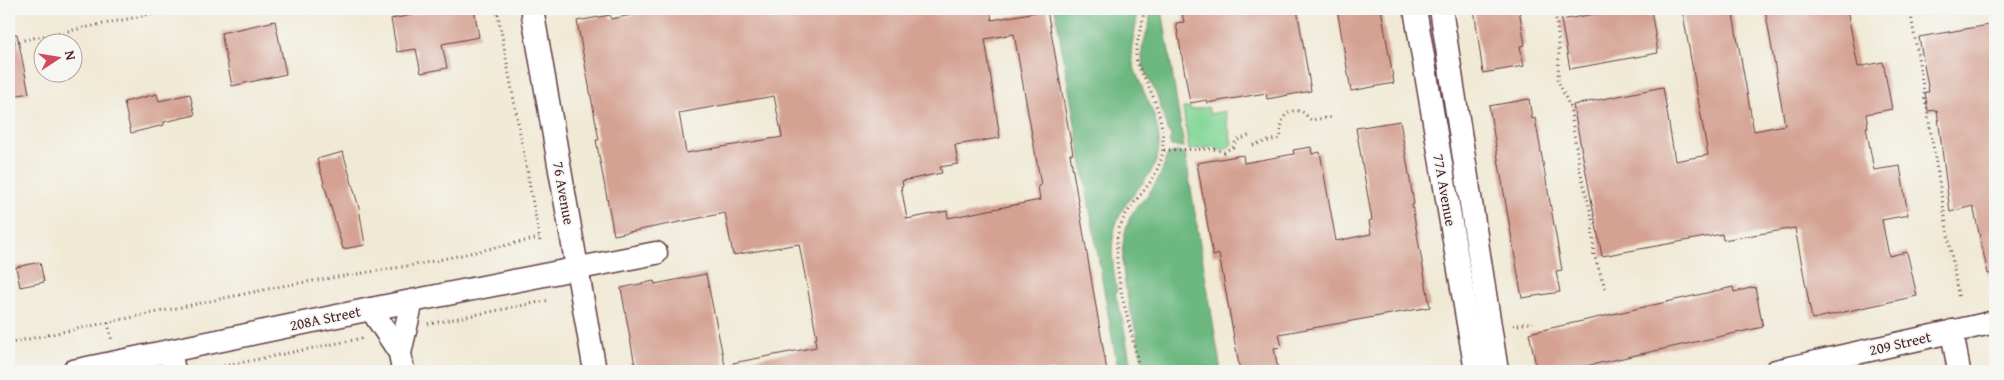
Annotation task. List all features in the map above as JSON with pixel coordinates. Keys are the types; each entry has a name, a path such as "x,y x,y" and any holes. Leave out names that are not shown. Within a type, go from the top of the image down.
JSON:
{"street":[{"name":"77A Avenue","path":"1415,9 1476,371"},
{"name":"77A Avenue","path":"1440,9 1497,371"},
{"name":"76 Avenue","path":"532,11 595,371"},
{"name":"208A Street","path":"73,371 172,361 371,309 656,253"},
{"path":"402,362 412,301"},
{"path":"371,309 402,362"},
{"name":"209 Street","path":"1776,371 1995,322"},
{"path":"1952,332 1959,371"}],"path":[{"path":"9,43 177,9"},
{"path":"9,343 287,286 420,264 540,239 498,9"},
{"path":"1139,371 1120,289 1117,240 1122,220 1154,177 1164,150 1162,131 1155,103 1140,70 1136,56 1144,22 1143,9"},
{"path":"1555,9 1559,46 1558,81 1570,106 1579,166 1592,218 1594,255 1606,290"},
{"path":"1910,9 1959,300"},
{"path":"1253,145 1280,138 1283,131 1282,121 1287,113 1293,110 1302,112 1311,120 1334,117"},
{"path":"1164,150 1213,149 1224,152 1233,147 1236,141 1250,135"},
{"path":"1508,327 1532,322"},
{"path":"108,323 112,344"}],"green space":[{"path":"1055,9 1137,9 1137,21 1131,52 1138,79 1156,122 1159,145 1158,156 1154,165 1124,208 1113,235 1112,254 1117,292 1115,293 1132,371 1118,371"},
{"path":"1149,9 1162,9 1184,147 1171,146 1169,140 1171,139 1170,132 1168,132 1158,98 1144,68 1142,49 1150,21"},
{"path":"1190,107 1191,110 1208,107 1210,114 1225,111 1232,144 1222,150 1218,150 1215,147 1189,150 1183,108"},
{"path":"1175,152 1185,153 1221,371 1144,371 1127,295 1122,256 1129,220 1135,209 1155,184 1167,155"}],"building":[{"path":"444,9 474,9 479,37 442,44 447,68 421,73 416,49 397,52 391,19"},
{"path":"663,9 990,9 992,20 1047,10 1073,154 1070,154 1107,371 734,371 733,363 816,347 815,339 817,338 799,244 733,255 725,213 614,235 596,140 599,140 577,21 610,15 611,19","holes":["1014,34 1041,185 1038,186 1040,200 948,218 947,211 907,219 901,186 903,186 902,181 942,173 940,167 958,164 955,145 1000,138 985,39","774,96 782,137 686,153 679,113"]},
{"path":"1181,9 1297,9 1311,91 1267,99 1266,93 1207,103 1207,100 1190,103 1176,23 1184,22"},
{"path":"1337,9 1381,9 1394,83 1351,91"},
{"path":"1474,9 1519,9 1525,45 1520,46 1524,66 1483,73"},
{"path":"1621,9 1651,9 1658,53 1570,69 1561,20"},
{"path":"1682,9 1732,9 1754,131 1785,125 1765,9 1847,9 1858,67 1883,62 1892,109 1866,114 1868,127 1866,127 1874,170 1900,166 1908,215 1882,220 1889,256 1907,252 1917,296 1812,319 1795,228 1723,240 1722,234 1602,256 1573,105 1663,87 1675,161 1708,155"},
{"path":"275,21 286,74 232,86 221,33"},
{"path":"1995,24 1995,273 1988,274 1973,206 1950,212 1937,110 1928,111 1925,92 1929,92 1919,37"},
{"path":"17,34 29,93 9,97 9,35"},
{"path":"157,94 159,101 190,94 195,115 164,122 164,125 131,133 124,102"},
{"path":"1529,99 1532,119 1535,118 1562,270 1556,271 1560,292 1522,298 1489,106"},
{"path":"1400,121 1414,204 1412,205 1430,307 1279,334 1282,347 1274,348 1278,371 1240,371 1219,254 1213,256 1197,163 1243,155 1244,163 1294,154 1293,150 1311,147 1312,154 1320,152 1336,241 1371,234 1369,221 1372,220 1356,128"},
{"path":"343,152 359,208 365,245 343,249 317,159"},
{"path":"40,262 44,282 20,287 16,267"},
{"path":"706,274 725,366 698,371 636,371 621,288 654,281 655,284"},
{"path":"1733,287 1734,292 1755,287 1763,327 1564,371 1559,371 1558,366 1537,370 1529,333"}]}
